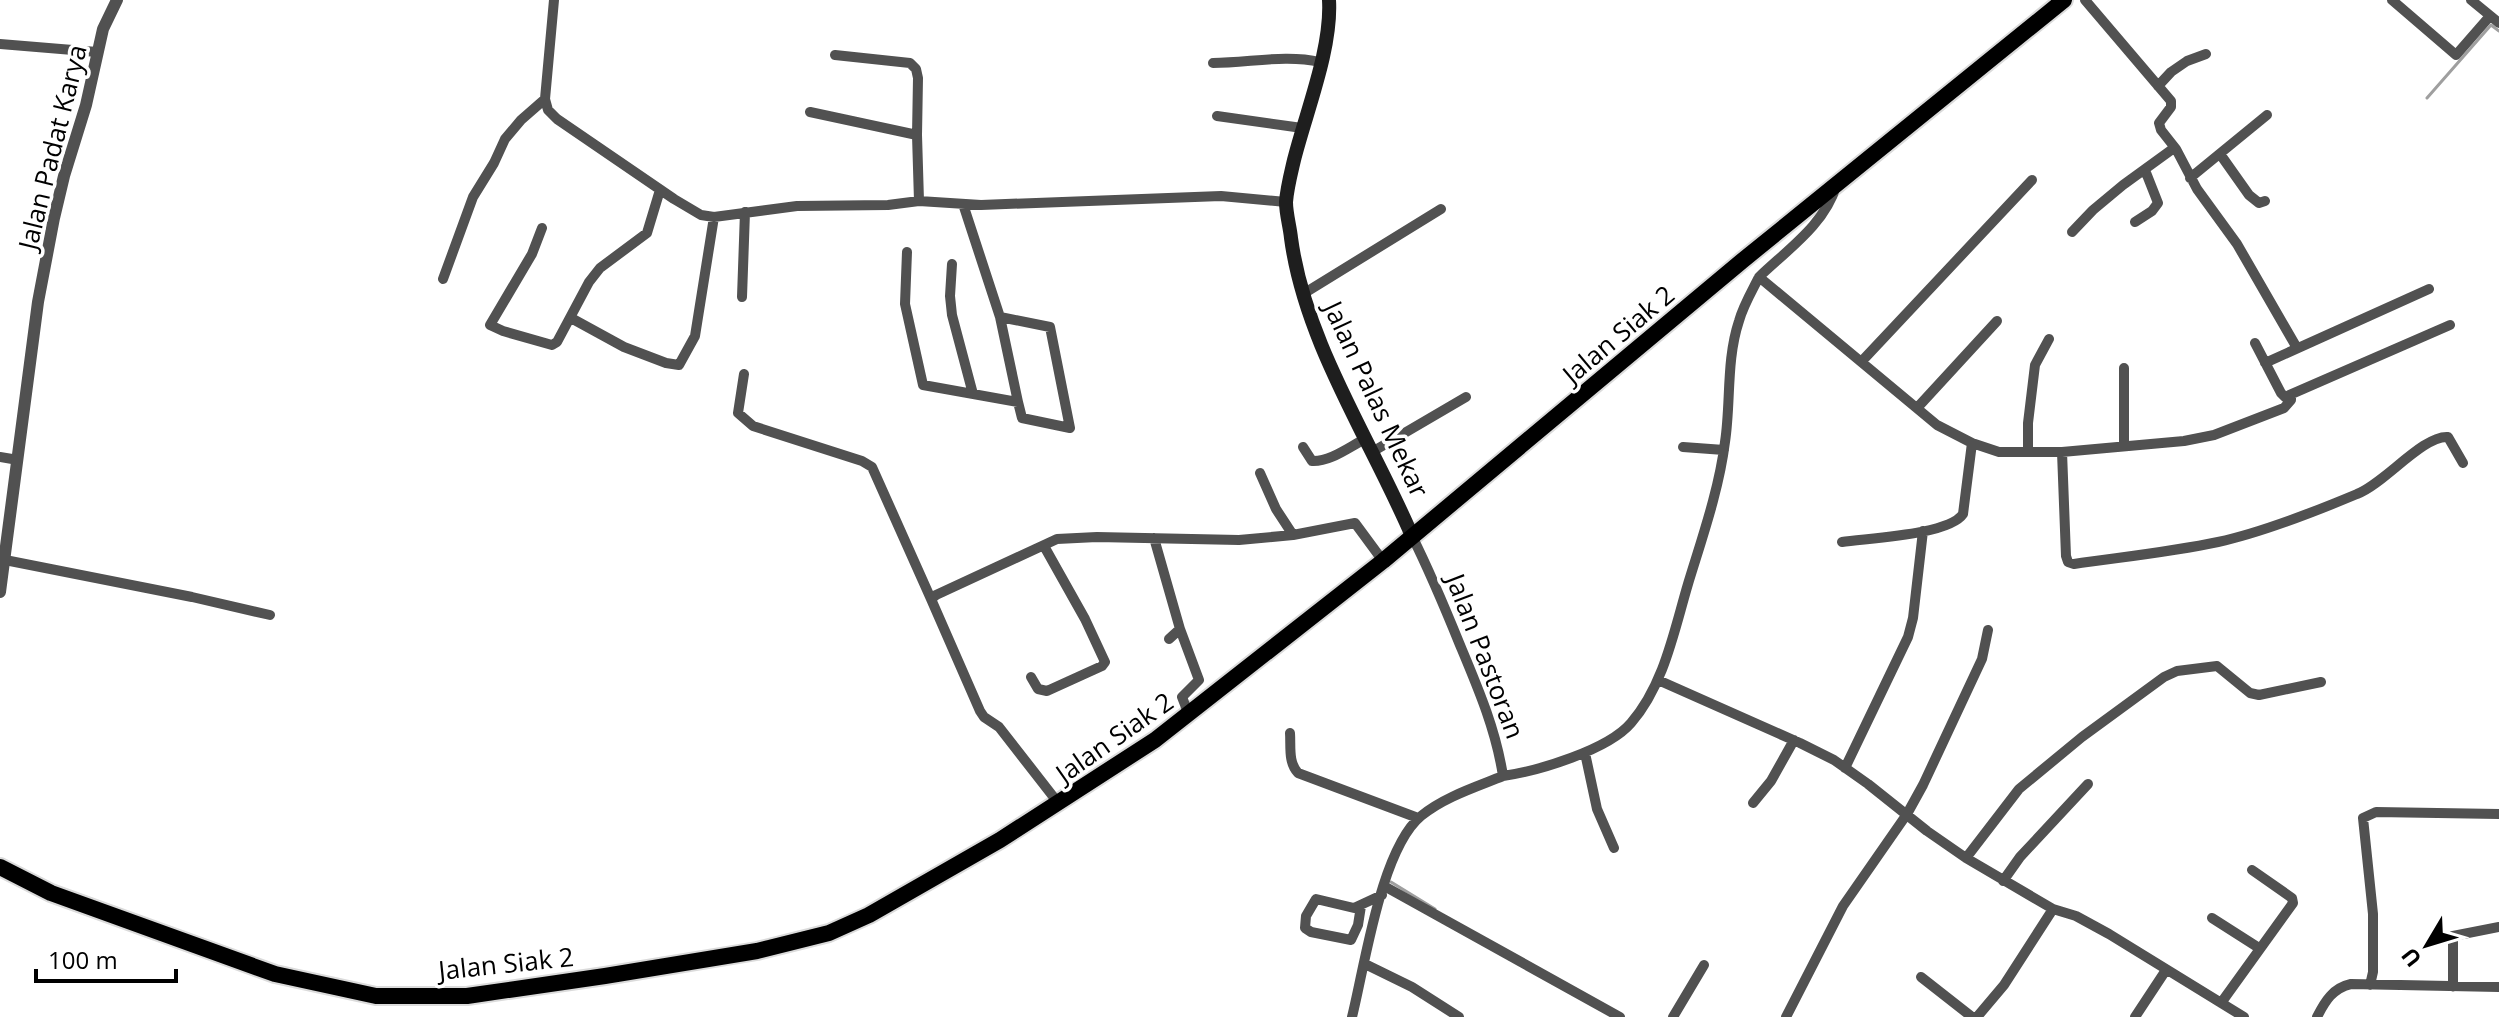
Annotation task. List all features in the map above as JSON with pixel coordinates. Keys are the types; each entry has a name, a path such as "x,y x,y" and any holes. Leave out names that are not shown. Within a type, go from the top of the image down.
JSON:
{"highway":[{"name":"Jalan Siak 2","path":"0,867 51,893 275,974 376,996 467,996 757,951 829,933 869,915 1059,804 1189,715 1383,561 2064,0"}],"main road":[{"name":"Jalan Palas Mekar","path":"1329,0 1328,27 1286,202 1294,258 1308,311 1412,536"}],"street":[{"name":"Jalan Padat Karya","path":"0,592 38,302 58,204 86,105 103,29 117,0"},
{"path":"554,0 545,99 548,110 660,190 701,215 714,217 826,205 888,205 919,201 963,204 1221,196 1286,202"},
{"path":"2085,0 2172,104 2159,123 2161,130 2190,178 2237,244 2297,348"},
{"path":"2392,0 2456,55 2494,19 2471,0"},
{"path":"0,44 97,52"},
{"path":"2158,86 2187,61 2206,54"},
{"path":"835,55 910,63 916,69 919,201"},
{"path":"1213,63 1277,59 1320,62"},
{"path":"443,279 473,197 505,139 545,99"},
{"path":"810,112 917,135"},
{"path":"2190,178 2267,115"},
{"path":"1217,116 1302,128"},
{"path":"2072,232 2093,210 2174,148"},
{"path":"2220,154 2249,195 2259,203 2265,201"},
{"path":"2135,222 2158,203 2145,170"},
{"path":"1862,361 2032,180"},
{"path":"1503,776 1585,753 1630,725 1644,706 1658,680 1698,553 1724,450 1739,319 1759,277 1821,217 1832,200 1837,184"},
{"path":"542,228 532,254 490,325 552,345 557,342 589,282 600,268 647,233 660,190"},
{"path":"963,204 1000,317 1022,418 1070,428 1050,327 1000,317"},
{"path":"1303,294 1441,209"},
{"path":"742,297 745,212"},
{"path":"571,318 624,347 679,365 695,336 714,217"},
{"path":"907,252 905,304 923,385 1018,402"},
{"path":"952,264 952,315 973,394"},
{"path":"1759,277 1937,425 1972,443 1999,452 2062,452 2214,435 2284,408 2291,396"},
{"path":"2265,363 2429,289"},
{"path":"1917,408 1997,321"},
{"path":"2255,343 2283,396 2291,396 2450,325"},
{"path":"2028,452 2035,365 2049,339"},
{"path":"2124,368 2124,446"},
{"path":"744,374 738,413 744,420 753,426 862,461 872,467 980,711 999,727 1059,804"},
{"path":"1303,447 1312,461 1327,459 1368,446 1466,397"},
{"path":"2062,452 2066,556 2068,562 2074,564 2222,541 2292,518 2366,491 2440,436 2448,437 2453,442 2463,463"},
{"path":"1842,542 1923,531 1957,522 1963,514 1972,443"},
{"path":"1683,447 1724,450"},
{"path":"0,457 18,460"},
{"path":"1260,473 1276,509 1293,535"},
{"path":"931,599 940,592 1057,539 1239,540 1293,535 1355,523 1383,561"},
{"path":"1845,768 1908,637 1923,531"},
{"name":"Jalan Pastoran","path":"1352,1017 1383,890 1398,844 1418,818 1447,800 1503,776 1499,747 1485,707 1430,572 1412,536"},
{"path":"1154,538 1180,629 1199,680 1182,697 1189,715"},
{"path":"1031,677 1038,689 1047,691 1105,662 1044,546"},
{"path":"5,560 270,615"},
{"path":"1169,639 1180,629"},
{"path":"1786,1017 1843,906 1907,814 1941,749 1982,659 1988,630"},
{"path":"1966,858 2019,789 2071,745 2164,677 2177,671 2217,666 2250,693 2259,695 2321,682"},
{"path":"1658,680 1794,740 1845,768 1966,858 2053,909 2076,916 2109,934 2244,1017"},
{"path":"1290,733 1291,761 1298,773 1418,818"},
{"path":"1753,803 1771,781 1794,740"},
{"path":"1585,753 1597,809 1614,848"},
{"path":"2003,881 2020,857 2088,784"},
{"path":"2370,985 2373,972 2373,914 2363,818 2376,812 2499,814"},
{"path":"2221,1003 2259,948 2292,908 2292,898 2252,870"},
{"path":"1361,906 1358,925 1351,940 1305,928 1306,916 1316,899 1354,908 1383,890 1620,1017"},
{"path":"1921,977 1974,1017 2004,985 2053,909"},
{"path":"2212,918 2259,948"},
{"path":"2453,987 2453,936 2499,927"},
{"path":"1365,964 1412,987 1459,1017"},
{"path":"1673,1017 1704,965"},
{"path":"2135,1017 2166,970"},
{"path":"2317,1017 2333,992 2351,984 2499,987"}],"waterway":[{"path":"2427,98 2491,25 2499,31"},
{"path":"1391,882 1435,909"}]}
